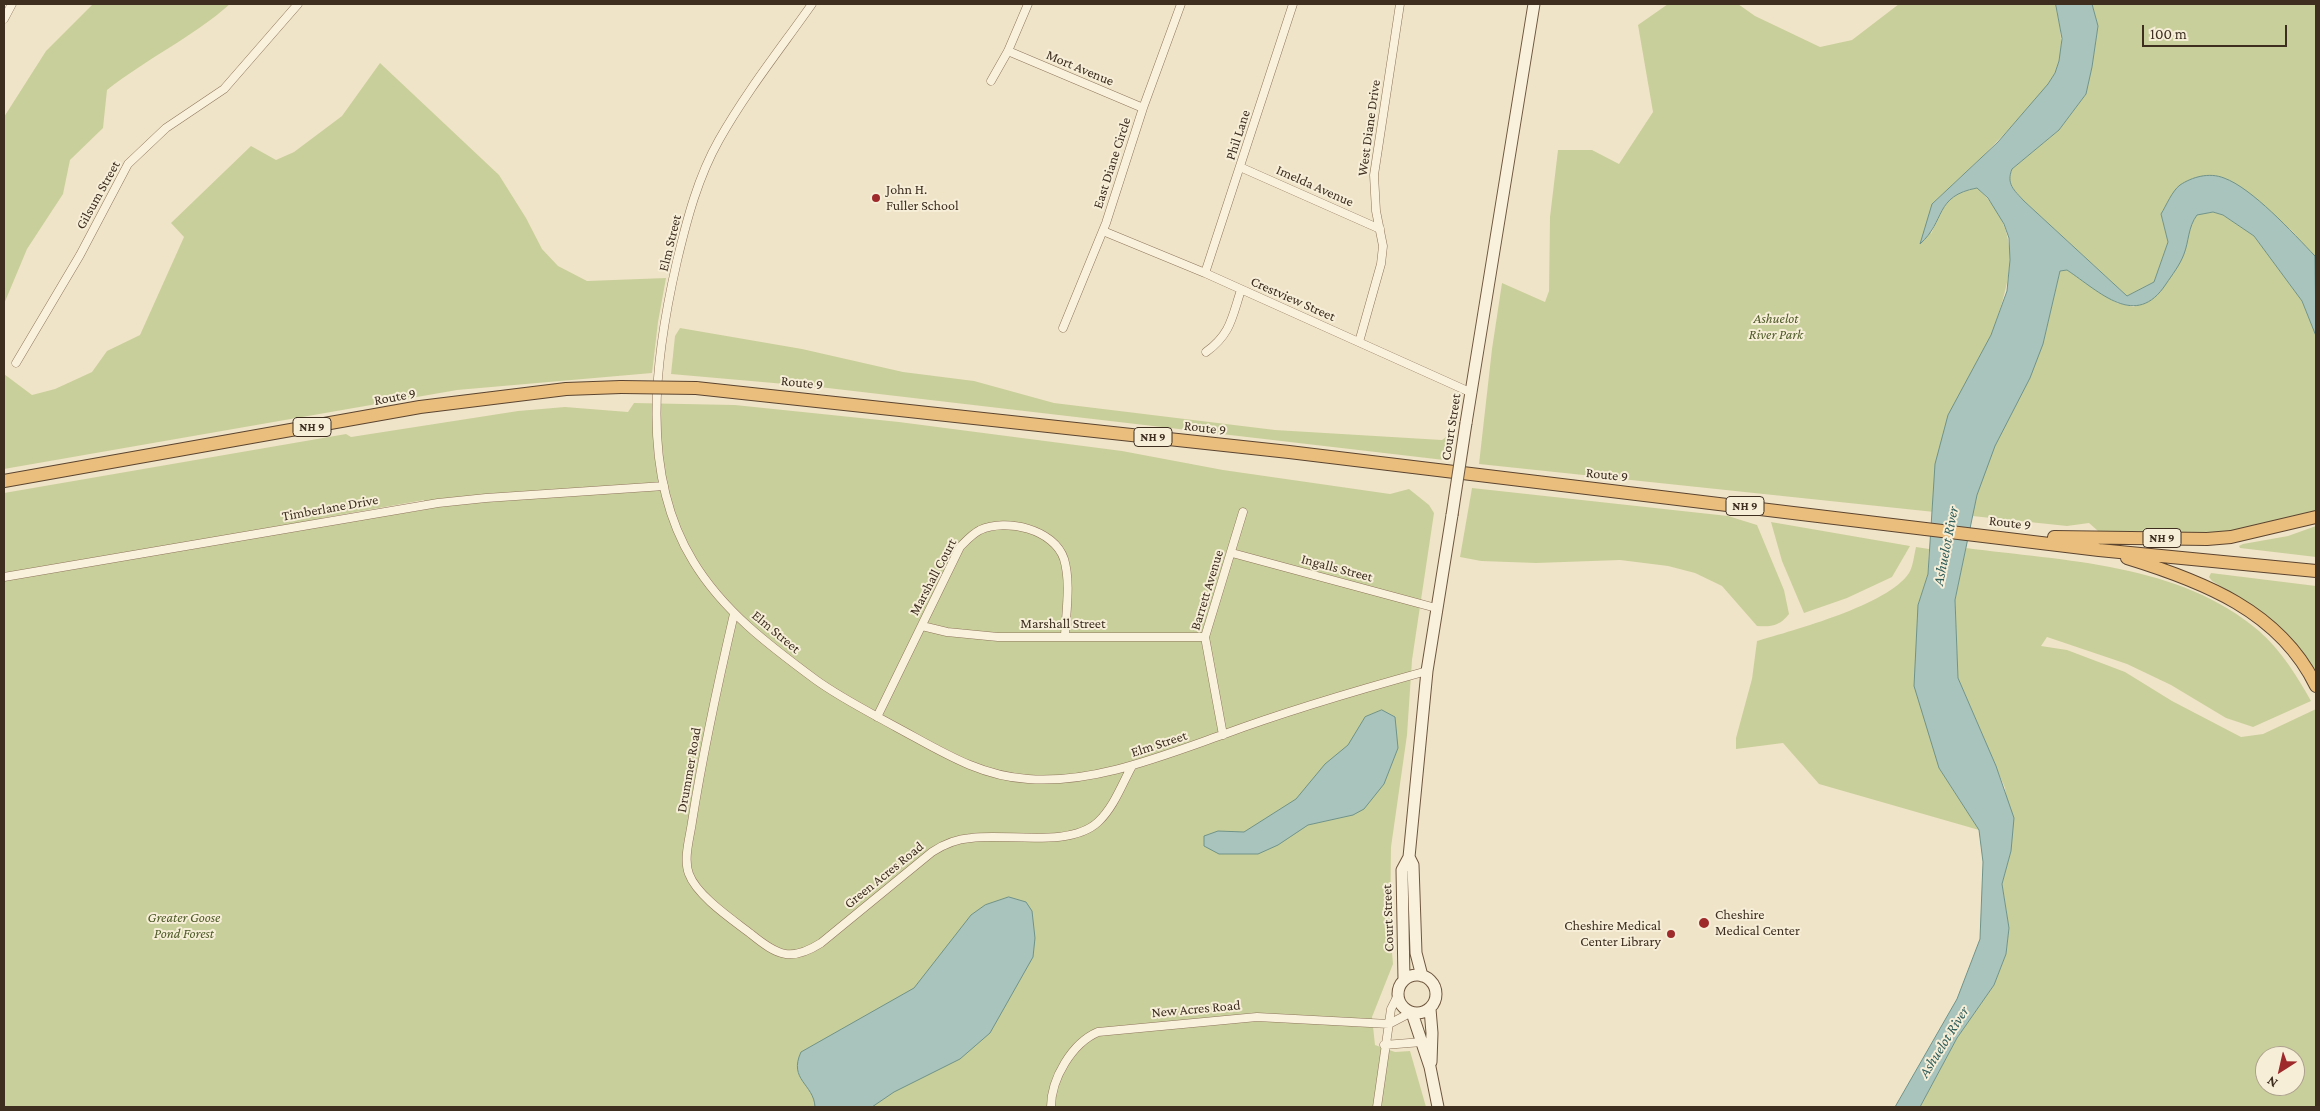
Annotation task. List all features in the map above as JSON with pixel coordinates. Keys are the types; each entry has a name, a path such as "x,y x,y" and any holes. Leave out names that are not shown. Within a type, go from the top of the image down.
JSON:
{"highway":[{"name":"Route 9","path":"4,481 420,407 566,389 621,387 696,388 1290,452 2099,550 2316,571"},
{"name":"NH 9","path":"2006,538 2207,539 2231,537 2316,517"},
{"path":"2099,550 2178,574 2232,598 2257,615 2278,634 2298,657 2316,686"}],"main road":[{"name":"Court Street","path":"1438,1107 1430,1067 1422,1042 1411,1013 1401,1006 1397,997 1400,985 1404,980 1402,870 1408,857 1427,671 1436,608 1534,4"},
{"name":"Court Street","path":"1408,857 1412,865 1416,953 1422,976 1430,980 1436,989 1435,1000 1430,1009 1432,1032 1430,1067"},
{"path":"1404,980 1409,976 1422,976"},
{"path":"1411,1013 1422,1013 1430,1009"}],"street":[{"path":"4,19 12,4"},
{"name":"Gilsum Street","path":"16,363 80,255 128,164 166,128 224,89 298,4"},
{"name":"Elm Street","path":"812,4 719,139 696,190 674,278 662,339 657,425 664,486 686,548 705,579 734,614 830,690 960,762 989,773 1009,777 1049,779 1132,766 1365,688 1427,671"},
{"path":"991,81 1008,51 1028,4"},
{"name":"East Diane Circle","path":"1063,328 1103,231 1143,108 1181,4"},
{"name":"Phil Lane","path":"1205,274 1293,4"},
{"name":"West Diane Drive","path":"1359,342 1381,264 1383,246 1374,194 1374,175 1400,4"},
{"name":"Mort Avenue","path":"1008,51 1143,108"},
{"name":"Imelda Avenue","path":"1240,167 1380,229"},
{"name":"Crestview Street","path":"1103,231 1205,274 1472,393"},
{"path":"1206,352 1220,342 1227,333 1241,290"},
{"name":"Timberlane Drive","path":"4,578 438,503 503,496 664,486"},
{"name":"Barrett Avenue","path":"1222,735 1205,637 1243,512"},
{"name":"Marshall Court","path":"877,717 960,547 971,536 981,530 993,526 1028,528 1056,545 1064,558 1067,593 1065,636"},
{"name":"Ingalls Street","path":"1232,553 1436,608"},
{"name":"Drummer Road","path":"728,917 696,886 689,875 687,856 709,728 734,614"},
{"name":"Marshall Street","path":"922,626 947,632 998,637 1205,637"},
{"name":"Green Acres Road","path":"728,917 776,952 790,956 800,953 821,943 898,878 941,846 973,837 1064,836 1088,829 1097,823 1108,809 1132,766"},
{"path":"1377,1107 1384,1045 1391,1009 1397,997"},
{"path":"1389,1024 1411,1013"},
{"name":"New Acres Road","path":"1051,1107 1054,1087 1070,1055 1086,1037 1098,1032 1257,1017 1389,1024"},
{"path":"1384,1045 1422,1042"}],"green space":[{"path":"93,4 230,4 201,27 137,68 107,90 103,128 70,160 63,194 27,249 4,304 4,117 46,51"},
{"name":"Ashuelot River Park","path":"1668,4 1738,4 1755,16 1820,47 1852,40 1899,4 2056,4 2061,47 2057,68 2051,81 2005,134 1932,204 1931,234 1943,210 1952,198 1977,188 2001,219 2010,252 2006,287 1995,325 2043,344 2060,271 2067,270 2117,303 2134,307 2184,254 2191,223 2197,214 2213,212 2223,215 2254,236 2302,301 2316,336 2316,511 2223,533 2098,531 2089,523 2067,526 1479,464 1492,349 1502,283 1545,302 1549,291 1550,217 1558,150 1592,150 1619,164 1653,112 1638,25"},
{"path":"2092,4 2316,4 2316,259 2292,231 2248,193 2161,214 2168,242 2154,282 2127,296 2024,201 2012,186 2010,174 2012,169 2059,130 2086,94 2098,26"},
{"path":"380,63 499,175 526,218 542,249 558,266 587,281 666,278 652,373 457,390 4,469 4,374 32,395 55,389 92,372 107,351 140,335 184,237 171,223 251,146 276,160 294,152 342,116"},
{"path":"680,328 802,349 903,372 974,381 1054,403 1275,430 1442,440 1449,435 1444,460 819,387 671,374 675,336"},
{"name":"Greater Goose Pond Forest","path":"634,403 735,405 899,422 1122,451 1223,470 1390,494 1409,489 1429,505 1434,513 1412,660 1407,735 1391,847 1390,929 1393,964 1372,1017 1375,1045 1395,1052 1410,1051 1426,1107 4,1107 4,493 346,434 351,437 518,411 565,407 628,412","holes":["424,500 423,510 325,525 322,518"]},
{"path":"1472,488 1728,516 1757,525 1784,590 1789,614 1775,625 1757,626 1722,586 1695,573 1668,566 1620,560 1536,563 1481,561 1460,557"},
{"path":"1771,522 1910,546 1892,577 1847,598 1804,613 1782,561"},
{"path":"2316,526 2316,557 2240,548 2239,546 2288,536"},
{"path":"1916,547 1929,549 1928,574 1918,605 1939,768 1979,830 1819,784 1783,743 1736,749 1736,738 1752,679 1757,641 1839,615 1882,596 1898,585 1909,573"},
{"path":"1966,548 2081,562 2157,578 2194,591 2228,608 2259,631 2274,646 2288,664 2311,701 2253,727 2226,718 2171,685 2127,664 2047,637 2041,646 2067,650 2125,672 2172,701 2241,737 2263,734 2316,709 2316,1107 1920,1107 1957,1038 1994,985 2006,954 2009,928 2002,884 2011,851 2005,788 1958,678 1955,600"},
{"path":"2211,573 2316,586 2316,679 2245,601 2212,581 2209,577"}],"water":[{"name":"Ashuelot River","path":"2056,4 2092,4 2098,26 2086,94 2059,130 2012,169 2010,179 2014,190 2127,296 2154,282 2168,242 2161,214 2177,188 2190,180 2207,175 2218,176 2235,183 2272,212 2315,256 2316,336 2302,301 2254,236 2223,215 2213,212 2197,215 2192,224 2186,249 2178,266 2154,298 2143,304 2130,306 2118,302 2092,288 2067,270 2060,271 2043,344 2030,378 1995,446 1977,495 1955,600 1958,678 1996,766 2014,818 2011,851 2002,884 2009,928 2006,954 1994,985 1957,1038 1920,1107 1895,1107 1957,999 1980,939 1983,862 1979,830 1939,768 1914,686 1918,605 1928,574 1935,464 1948,415 1991,335 2007,291 2010,260 2009,238 2004,224 1988,198 1977,188 1963,192 1947,203 1934,227 1920,244 1932,204 1998,142 2048,84 2055,73 2062,39"},
{"path":"1382,710 1395,717 1398,748 1384,784 1364,809 1353,815 1308,825 1278,845 1258,854 1219,854 1204,846 1204,836 1218,831 1244,832 1296,799 1325,764 1348,745 1365,717"},
{"path":"1009,897 1026,902 1032,911 1035,938 1033,957 990,1033 960,1059 894,1092 872,1107 815,1107 811,1093 799,1076 798,1061 801,1052 914,988 971,915 985,905"}],"place":[{"name":"John H. Fuller School","path":"876,198"},
{"name":"Cheshire Medical Center","path":"1704,923"},
{"name":"Cheshire Medical Center Library","path":"1671,934"}]}
